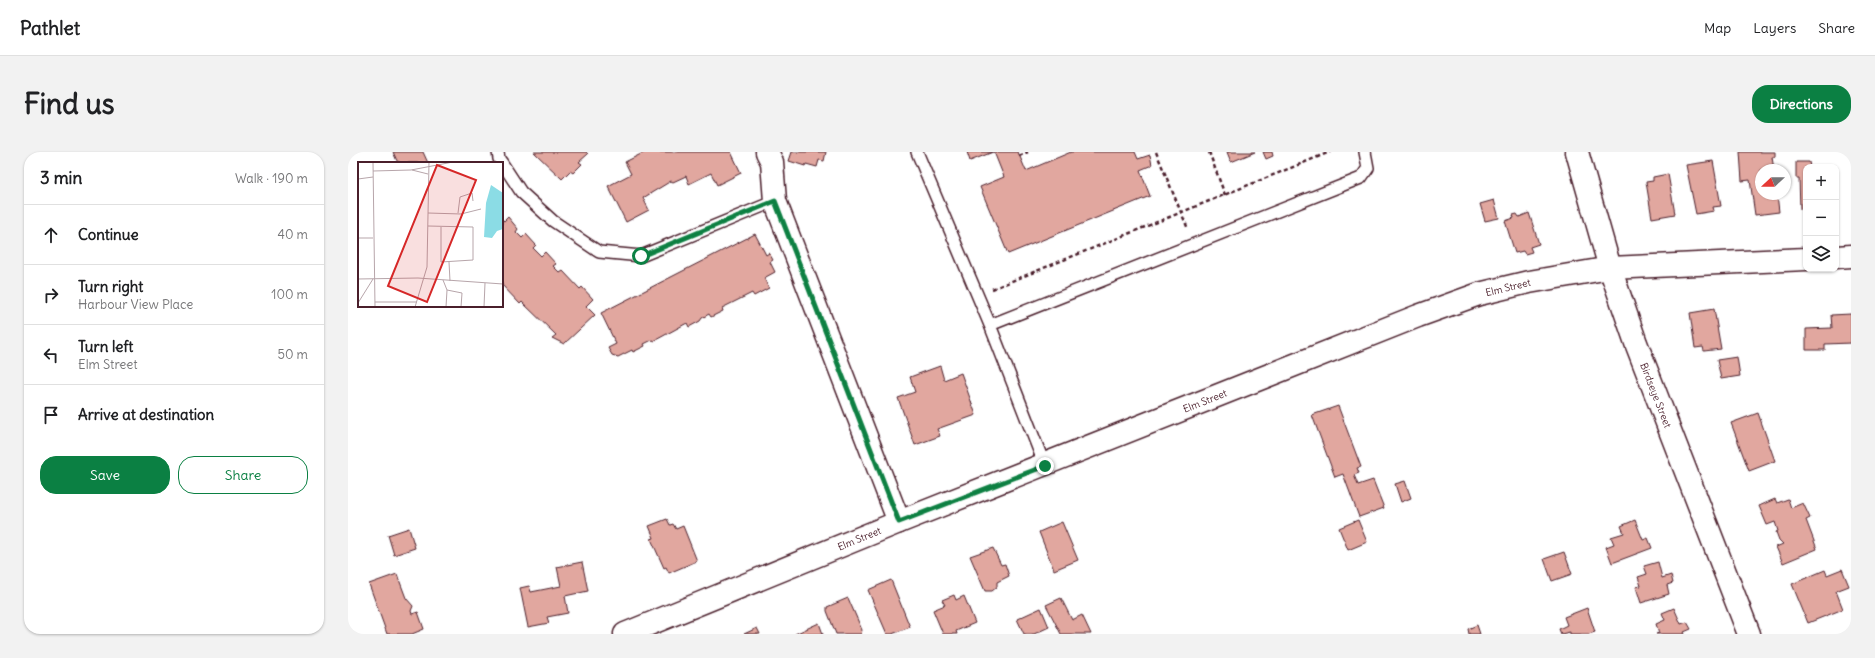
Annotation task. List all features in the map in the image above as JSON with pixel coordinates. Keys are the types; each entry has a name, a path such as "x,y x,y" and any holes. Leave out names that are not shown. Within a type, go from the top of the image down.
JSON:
{"street":[{"path":"767,152 772,162 775,201 899,522"},
{"name":"Birdseye Street","path":"1577,152 1610,268 1636,343 1748,634"},
{"path":"1839,257 1851,256"},
{"name":"Elm Street","path":"625,634 899,522 1045,466 1418,316 1480,294 1529,282 1610,268 1803,259"}],"lane":[{"path":"498,152 502,162"},
{"path":"917,152 990,325 1045,466"},
{"path":"990,325 1361,178 1368,168 1365,152"},
{"path":"503,165 521,192 553,221 599,252 641,256 775,201"}],"path":[{"path":"1019,156 1028,152"},
{"path":"1156,152 1195,244"},
{"path":"1208,152 1225,195"},
{"path":"991,290 1330,152"}],"building":[{"path":"393,152 423,152 428,162 399,162 397,161"},
{"path":"534,152 586,152 588,154 579,162 582,164 573,173 570,171 562,179"},
{"path":"645,152 731,152 741,173 717,185 711,173 689,184 686,176 673,182 671,181 643,198 649,210 626,222 608,186 631,174 625,162"},
{"path":"792,152 826,152 824,161 819,160 817,167 806,164 805,166 789,161"},
{"path":"967,152 993,152 970,161"},
{"path":"994,152 1018,152 1026,171 1071,152 1135,152 1138,159 1150,155 1152,165 1140,170 1150,196 1008,254 980,187 1004,177"},
{"path":"1227,152 1255,152 1231,162"},
{"path":"1263,152 1272,152 1273,156 1266,159"},
{"path":"1740,152 1775,152 1775,157 1772,157 1773,164 1755,164 1755,200 1778,200 1779,212 1755,215 1750,180 1742,181"},
{"path":"1713,161 1721,206 1713,207 1714,211 1696,214 1686,165"},
{"path":"1796,162 1809,162 1809,164 1803,164 1803,209 1800,209 1799,178 1796,178"},
{"path":"1668,174 1675,214 1652,218 1646,182 1653,181 1653,177"},
{"path":"1494,200 1499,218 1485,221 1480,204"},
{"path":"1529,213 1539,244 1530,247 1532,252 1525,254 1523,251 1515,253 1505,221 1514,218 1513,215 1517,214 1519,217"},
{"path":"508,217 518,229 516,232 522,238 526,234 536,245 533,248 541,256 545,252 556,264 553,266 560,273 563,271 580,289 582,287 593,299 586,306 595,315 564,344 552,338 556,335 522,302 520,304 503,286 503,220 504,221"},
{"path":"755,234 766,255 769,253 773,260 770,262 775,272 764,278 769,288 754,296 752,293 722,308 723,311 711,317 709,314 689,327 687,323 654,341 652,340 644,344 645,346 633,352 632,350 618,357 612,355 608,348 616,344 601,313"},
{"path":"1714,309 1721,349 1704,351 1703,347 1695,348 1690,313"},
{"path":"1851,314 1851,343 1825,344 1825,350 1806,350 1806,329 1832,328 1831,315"},
{"path":"1737,357 1740,376 1721,379 1717,360"},
{"path":"940,366 944,380 961,373 976,415 937,429 940,436 915,445 898,398 915,392 910,377"},
{"path":"1338,406 1361,467 1357,468 1359,473 1354,475 1358,485 1373,480 1384,508 1359,517 1343,474 1335,477 1312,415"},
{"path":"1758,413 1775,461 1749,471 1731,423"},
{"path":"1405,481 1411,498 1401,502 1395,484"},
{"path":"1775,499 1777,503 1788,499 1791,508 1803,503 1810,518 1806,520 1817,549 1783,563 1776,547 1783,544 1779,540 1776,532 1778,531 1775,522 1767,525 1759,506"},
{"path":"667,519 670,525 673,524 676,529 683,526 697,561 669,573 666,567 664,568 651,539 654,538 649,526"},
{"path":"1358,520 1367,542 1348,550 1339,528"},
{"path":"1635,520 1643,540 1648,538 1652,548 1612,563 1606,547 1614,544 1611,537 1624,533 1621,526"},
{"path":"1062,522 1078,560 1054,570 1039,532"},
{"path":"409,528 415,548 394,555 388,535"},
{"path":"993,548 1001,565 1005,564 1009,576 997,582 997,587 992,591 985,591 970,556"},
{"path":"1564,552 1572,574 1552,581 1544,559"},
{"path":"582,562 588,591 565,596 568,613 547,617 549,623 528,627 520,588 529,586 531,592 561,586 557,567"},
{"path":"1658,562 1662,578 1671,575 1673,583 1667,585 1669,594 1641,603 1636,587 1641,586 1638,577 1647,574 1644,566"},
{"path":"1842,569 1849,586 1836,591 1843,609 1808,623 1792,584 1825,570 1827,575"},
{"path":"397,574 406,598 413,606 411,611 412,614 418,612 424,629 412,634 387,634 369,584"},
{"path":"891,580 910,627 892,634 887,634 868,590"},
{"path":"954,595 956,600 964,596 975,623 956,631 957,634 943,634 933,610 945,605 942,600"},
{"path":"848,598 862,630 861,634 836,634 827,611 827,607"},
{"path":"1061,598 1072,620 1082,615 1091,634 1061,634 1046,605"},
{"path":"1041,608 1049,627 1034,634 1024,634 1017,619"},
{"path":"1587,608 1595,632 1589,634 1570,634 1570,632 1561,634 1559,629 1567,625 1564,617"},
{"path":"1674,608 1681,624 1687,622 1691,629 1684,632 1685,634 1656,634 1659,633 1656,624 1665,620 1662,613"},
{"path":"819,623 823,634 795,634"},
{"path":"1477,625 1480,634 1469,634 1468,629"},
{"path":"757,628 760,634 744,634"}],"route":[{"path":"641,256 775,201 899,522 1045,466"}]}
